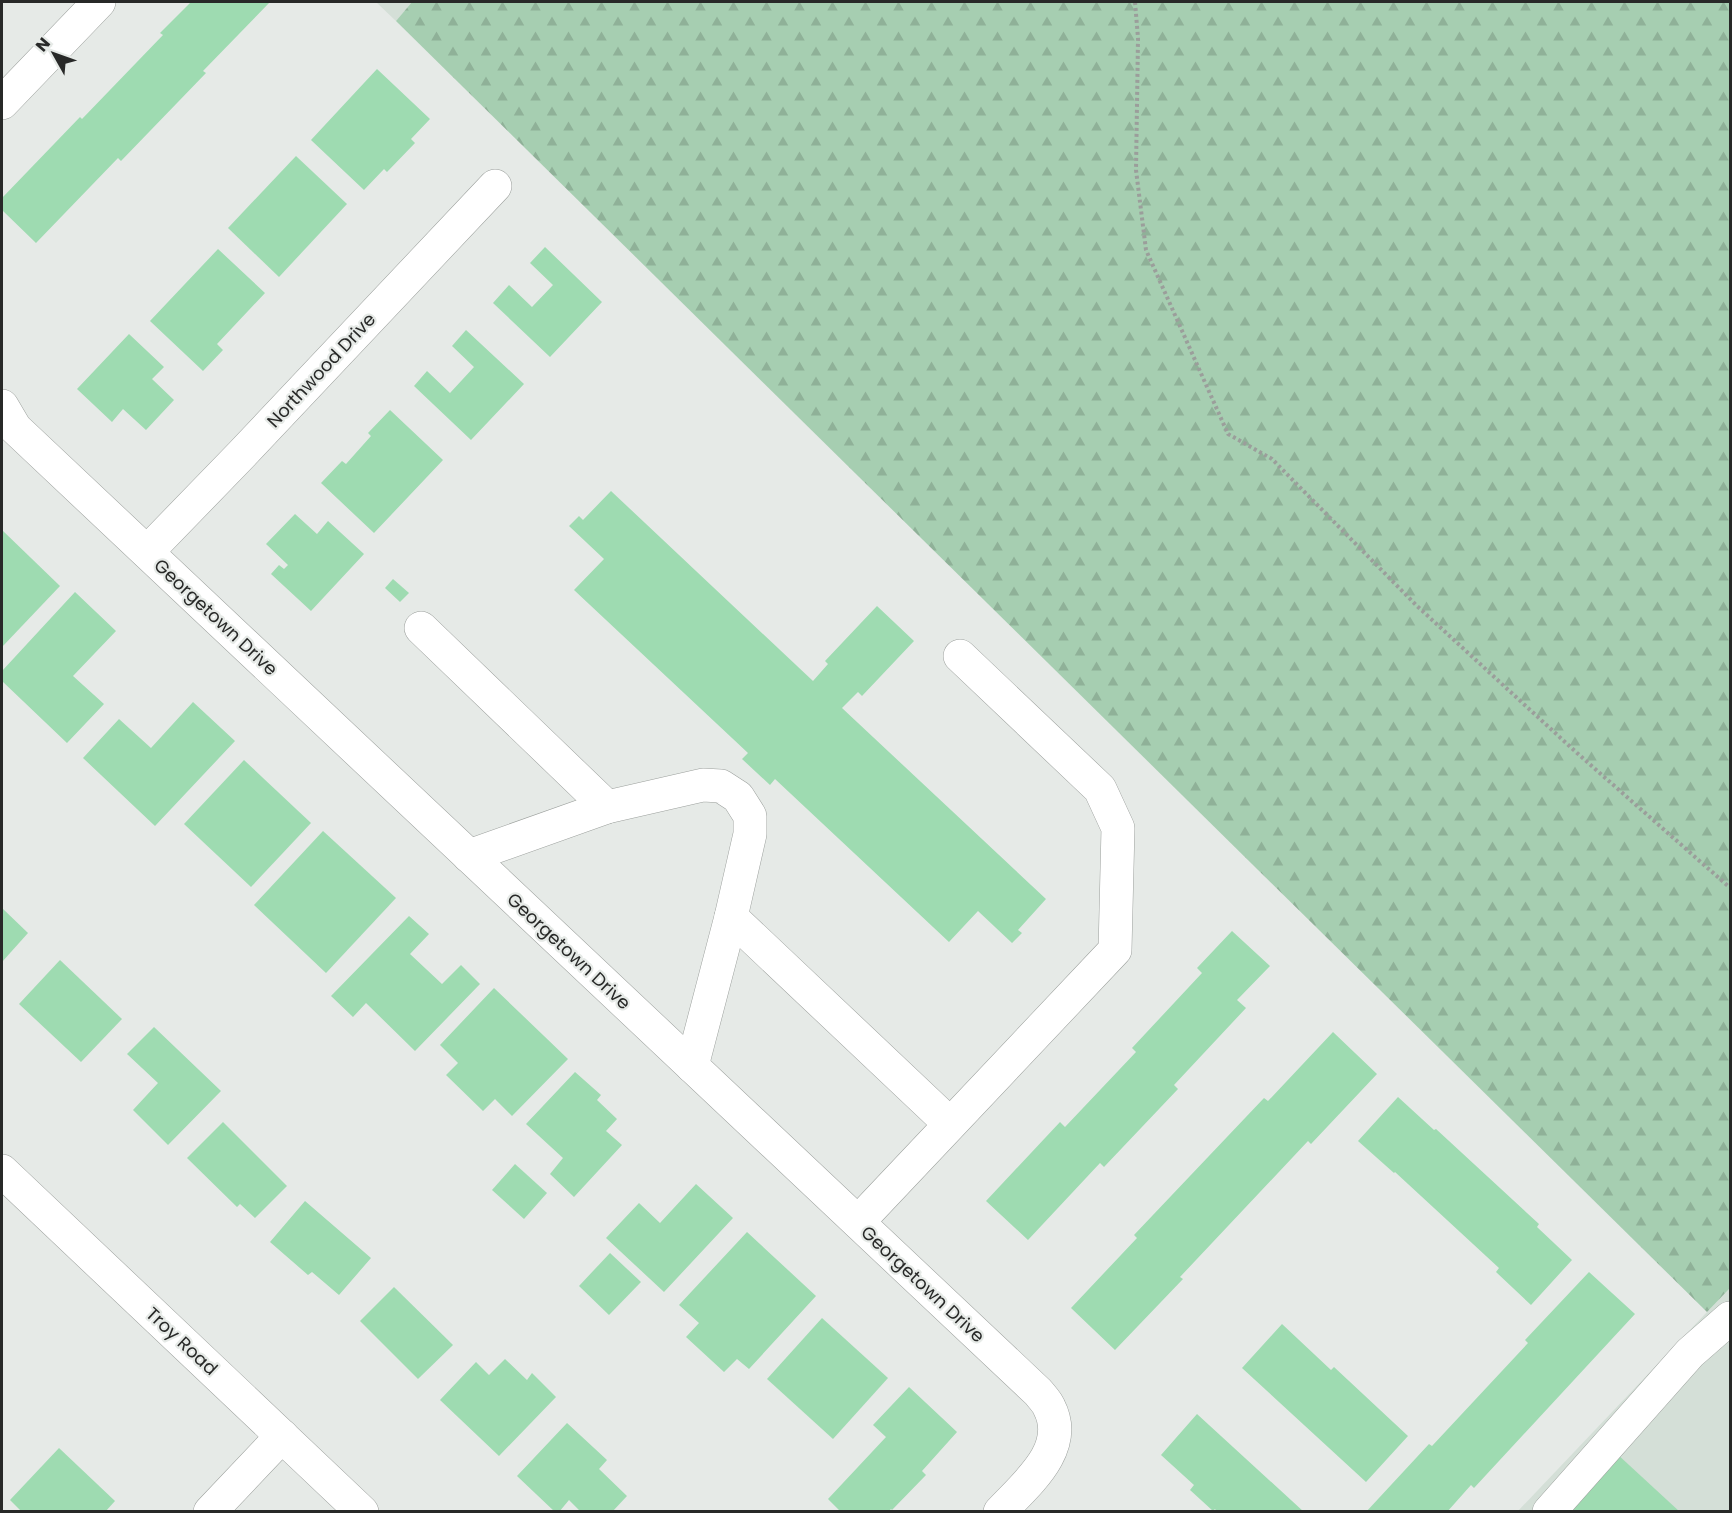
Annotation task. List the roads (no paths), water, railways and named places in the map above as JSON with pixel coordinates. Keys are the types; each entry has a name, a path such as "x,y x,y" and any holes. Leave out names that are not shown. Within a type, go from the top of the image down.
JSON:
{"street":[{"path":"2,103 99,2"},
{"name":"Northwood Drive","path":"147,552 495,186"},
{"name":"Georgetown Drive","path":"2,406 15,428 1038,1392 1049,1407 1055,1424 1052,1449 1038,1471 1000,1512"},
{"path":"421,628 607,807"},
{"path":"858,1222 1114,950 1118,828 1100,789 960,656"},
{"path":"469,856 607,807 703,784 721,786 738,797 750,816 750,834 692,1066"},
{"path":"731,917 950,1124"},
{"name":"Troy Road","path":"2,1171 362,1512"},
{"path":"1549,1512 1690,1353 1731,1318"},
{"path":"210,1512 282,1436"}]}
